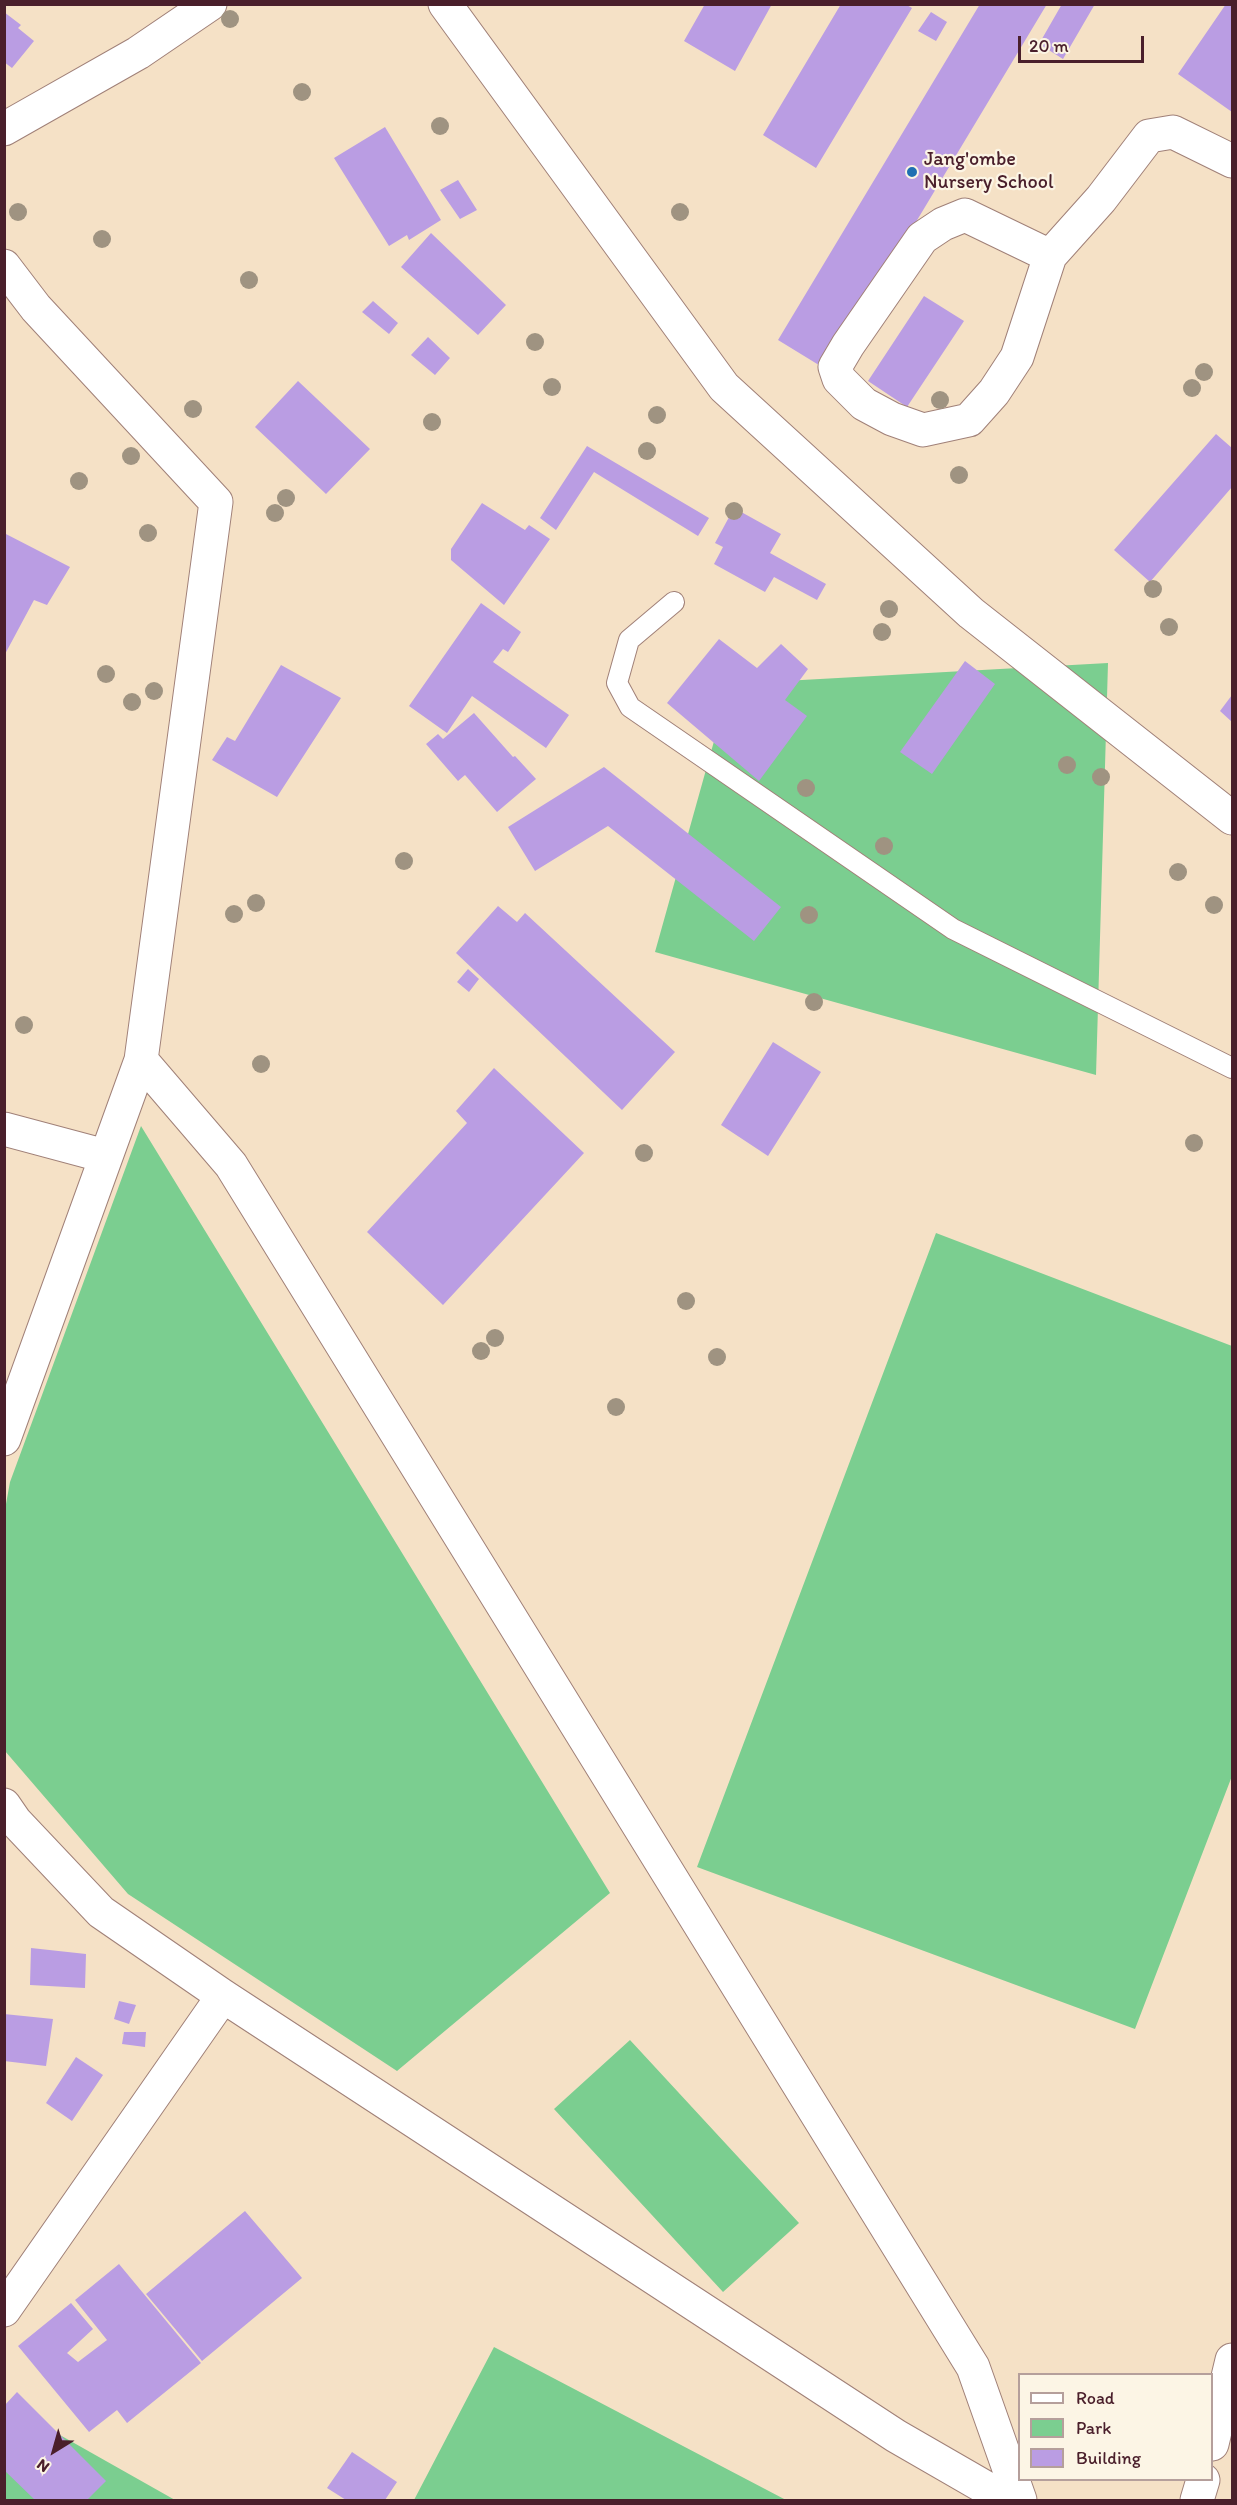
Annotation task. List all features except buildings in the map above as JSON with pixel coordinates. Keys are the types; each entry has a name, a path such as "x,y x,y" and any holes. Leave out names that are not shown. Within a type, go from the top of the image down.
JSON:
{"street":[{"path":"4,129 138,53 210,4"},
{"path":"446,4 723,387 972,613 1233,818"},
{"path":"1050,256 965,215 943,224 922,238 848,345 836,367 839,379 864,404 891,419 923,430 969,420 994,392 1017,357 1050,256 1101,199 1149,136 1173,132 1233,161"},
{"path":"4,266 36,308 216,502 141,1060 11,1403 4,1439"},
{"path":"141,1060 231,1165 973,2367 1020,2500"},
{"path":"4,1129 105,1156"},
{"path":"4,1805 15,1821 101,1912 223,1996 897,2436 1007,2500"},
{"path":"4,2310 223,1996"},
{"path":"1213,2440 1233,2360"},
{"path":"1197,2500 1203,2481"}],"lane":[{"path":"674,602 629,640 617,683 630,707 953,929 1233,1068"}],"green space":[{"path":"1108,663 1096,1075 655,952 730,684"},
{"path":"141,1126 610,1893 397,2071 128,1894 5,1751 4,1515 10,1482"},
{"path":"936,1233 1232,1346 1232,1776 1135,2029 697,1867"},
{"path":"630,2040 799,2223 723,2292 554,2109"},
{"path":"494,2347 786,2500 414,2500"},
{"path":"5,2404 175,2500 5,2500"}],"place":[{"name":"Jang'ombe Nursery School","path":"912,172"}]}
